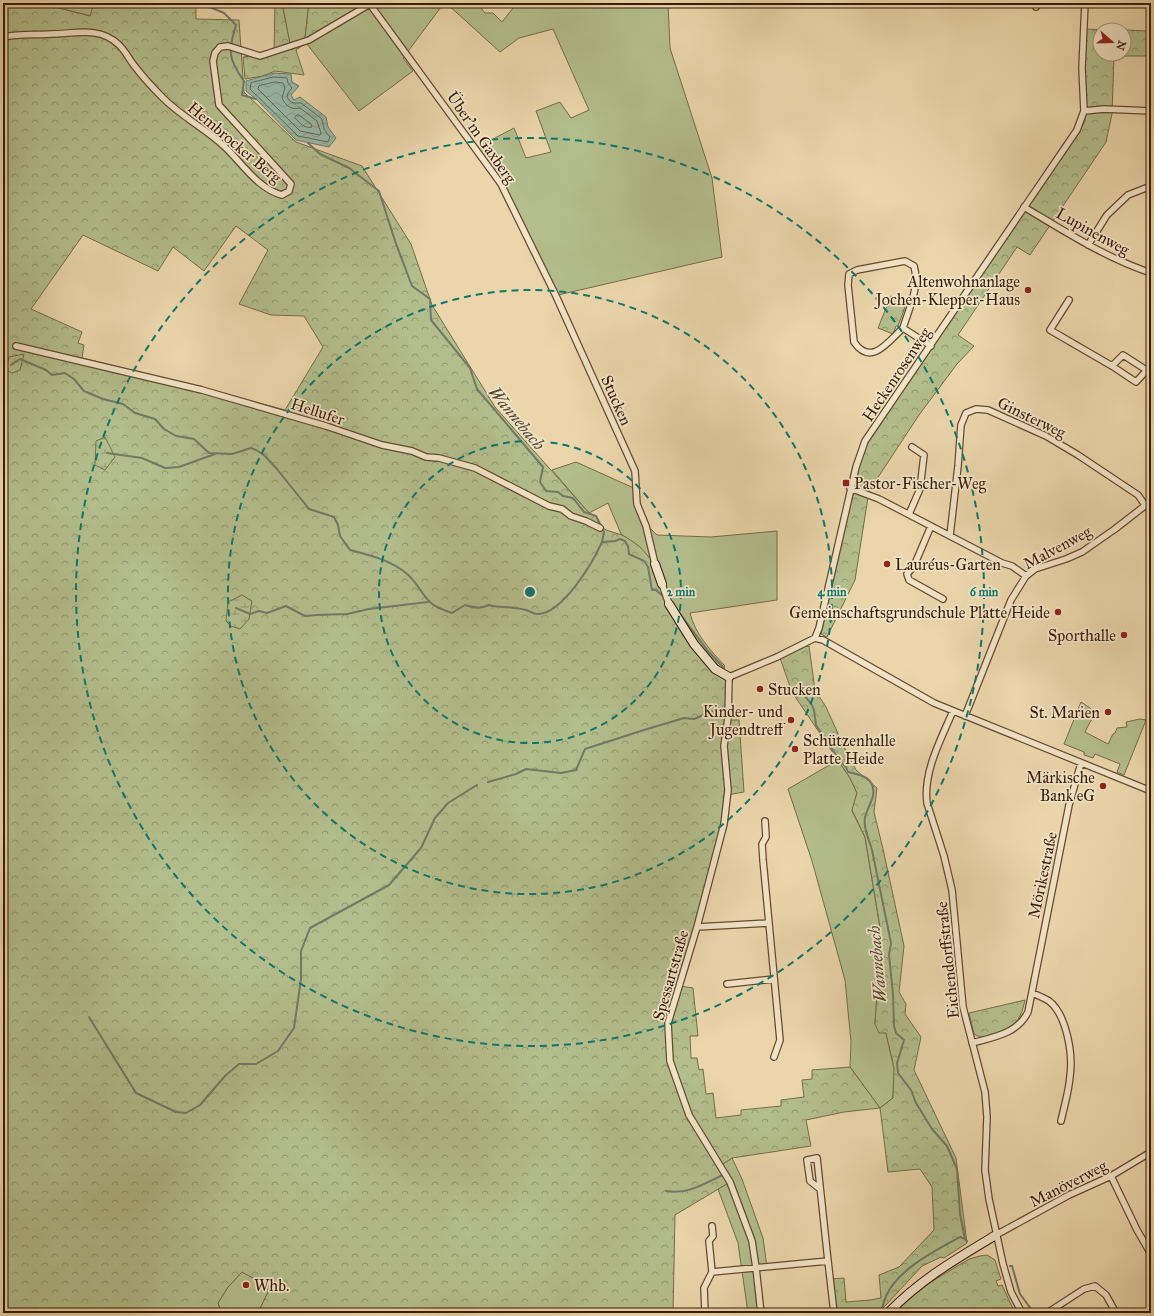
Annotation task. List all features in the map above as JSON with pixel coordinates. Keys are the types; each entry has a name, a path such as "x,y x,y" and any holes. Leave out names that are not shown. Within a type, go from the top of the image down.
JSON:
{"street":[{"name":"Hembrocker Berg","path":"3,37 24,34 86,32 100,34 110,38 119,45 152,88 181,115 224,146 247,171 272,192 282,195 289,191 291,184 219,105 213,61 215,53 220,47 228,46 260,56 309,40 369,3"},
{"name":"Über'm Gaxberg","path":"369,3 501,184 556,296"},
{"path":"1085,3 1082,68 1084,111 1151,111"},
{"name":"Heckenrosenweg","path":"815,638 819,628 850,488 865,441 1077,130 1084,111"},
{"path":"1088,245 1107,215 1128,195 1151,186"},
{"name":"Lupinenweg","path":"1024,207 1088,245 1125,264 1151,273"},
{"path":"905,261 914,266 916,273 915,287 903,328 877,352 868,353 859,350 854,342 848,285 849,274 856,270 905,261"},
{"name":"Stucken","path":"556,296 635,471 637,504 646,526 655,564"},
{"path":"1069,300 1050,330 1112,366 1136,382 1149,371 1123,355 1112,366"},
{"path":"903,328 931,346"},
{"name":"Hellufer","path":"16,346 202,390 326,426 382,446 412,451 426,457 439,458 475,468 549,506 562,509 571,516 600,528"},
{"name":"Ginsterweg","path":"950,536 961,425 966,413 976,409 988,410 1046,436 1078,455 1138,495 1145,506"},
{"path":"909,514 920,489 924,455 912,447"},
{"path":"850,488 879,499 1002,563 1012,566 1026,576"},
{"name":"Malvenweg","path":"965,716 1010,600 1026,576 1035,569 1082,552 1151,501"},
{"path":"931,526 914,566 907,574 909,580 943,599"},
{"path":"655,564 669,604 694,644 715,669 729,677 777,657 815,638 823,640 926,700 1151,791"},
{"name":"Spessartstraße","path":"729,677 728,718 724,746 728,790 724,824 697,927 668,1023 670,1061 689,1115 730,1182 752,1241 761,1313"},
{"name":"Eichendorffstraße","path":"953,711 930,768 926,784 927,803 944,856 952,890 963,1007 982,1082 986,1105 985,1170 989,1199 1010,1292 1022,1313"},
{"name":"Mörikestraße","path":"972,1043 1005,1034 1018,1025 1028,1012 1069,805 1081,763"},
{"path":"765,822 766,837 762,844 780,1040 774,1057"},
{"path":"697,927 769,923"},
{"path":"727,984 774,979"},
{"path":"1032,993 1049,1002 1059,1013 1071,1055 1070,1076 1061,1121"},
{"name":"Manöverweg","path":"996,1235 1069,1195 1111,1176 1151,1152"},
{"path":"820,1189 810,1181 807,1160 817,1158 821,1183 820,1189 834,1313"},
{"path":"1111,1176 1137,1230 1151,1254"},
{"path":"705,1313 704,1288 712,1272 709,1241 713,1236 712,1226"},
{"path":"888,1313 904,1297 933,1273 996,1235"},
{"path":"712,1272 828,1261"},
{"path":"1047,1313 1084,1289 1095,1286 1106,1295 1116,1313"}],"green space":[{"path":"3,3 39,3 90,16 94,3 196,3 196,19 239,20 244,92 296,142 362,166 411,244 432,305 495,407 589,513 596,516 602,527 606,530 622,535 632,541 640,547 655,564 669,604 694,644 729,677 726,720 739,720 744,792 727,795 724,824 680,986 693,988 698,1036 690,1036 691,1058 697,1058 699,1070 703,1069 706,1094 713,1093 716,1118 741,1115 741,1110 781,1106 781,1100 804,1097 802,1080 812,1079 812,1070 850,1067 880,1108 844,1112 806,1120 811,1146 732,1158 720,1166 730,1182 675,1215 673,1313 258,1313 268,1292 266,1285 242,1272 228,1287 218,1303 221,1313 3,1313","holes":["236,226 268,250 239,304 271,315 304,316 323,347 285,410 204,388 82,358 84,345 78,343 82,332 31,309 83,235 158,271 173,247 204,271"]},
{"path":"39,3 94,3 91,16"},
{"path":"275,3 282,3 290,44 305,38 309,3 364,3 296,50 304,75 275,71 263,76 245,79 243,57 274,53"},
{"path":"282,3 309,3 305,38 290,45"},
{"path":"377,3 444,3 403,58 413,71 359,111 307,44"},
{"path":"446,3 477,3 485,13 493,13 502,22 517,3 668,3 670,48 712,178 722,257 554,296 500,185 474,149 514,128 526,158 551,152 536,111 560,102 571,118 589,110 553,29 519,38 500,52"},
{"path":"1084,29 1092,29 1092,62 1114,62 1112,114 1106,142 1030,255 1017,247 958,335 974,346 957,364 919,415 869,491 855,580 827,637 821,634 858,468 868,443 978,278 1079,132 1085,121 1082,68"},
{"path":"1132,30 1151,31 1151,56 1132,56"},
{"path":"891,296 907,302 898,326 896,326 893,334 878,328"},
{"path":"24,354 20,370 12,373 6,370 9,357"},
{"path":"105,437 115,457 105,470 95,465 96,441"},
{"path":"576,462 636,489 641,515 657,535 711,537 777,531 777,600 690,613 692,621 700,635 725,666 724,668 722,669 717,667 669,604 640,547 621,534 608,503 589,513 552,470"},
{"path":"242,595 252,601 249,619 240,629 231,626 226,621 228,602"},
{"path":"809,646 815,690 826,707 856,770 877,788 874,812 904,946 899,992 906,1004 905,1014 921,1037 914,1070 956,1158 967,1243 944,1258 941,1257 922,1266 877,1313 835,1313 831,1279 844,1278 846,1302 881,1298 879,1275 899,1267 934,1230 932,1187 920,1169 888,1172 880,1108 893,1098 894,1068 886,1033 879,1033 875,1024 881,933 865,837 852,810 857,793 850,778 792,692 780,658 802,647"},
{"path":"1081,702 1090,708 1094,717 1085,732 1108,744 1117,728 1127,727 1126,722 1140,719 1146,720 1124,775 1117,772 1120,764 1095,754 1093,758 1084,755 1084,752 1064,744"},
{"path":"838,760 850,778 857,793 852,811 865,837 881,933 875,1024 886,1033 894,1068 893,1098 880,1108 850,1067 851,1042 845,980 812,861 788,789"},
{"path":"1025,1000 1020,1016 1010,1029 1004,1032 980,1037 974,1034 969,1013"},
{"path":"732,1158 742,1179 763,1238 767,1267 756,1268 761,1313 748,1313 738,1243 718,1189 730,1182 720,1166"},
{"path":"987,1255 995,1260 1001,1279 996,1281 998,1286 1002,1285 1015,1313 997,1313 995,1310 959,1313 895,1313 916,1291 969,1259"},
{"path":"242,1272 266,1285 268,1292 258,1313 221,1313 218,1303 228,1287"}],"water":[{"path":"274,73 291,74 292,82 299,86 291,95 294,100 300,97 326,117 328,127 336,138 329,147 296,140 256,99 246,91 246,81"}],"waterway":[{"name":"Wannebach","path":"200,3 224,13 236,25 231,48 232,60 244,81 242,95 256,99"},
{"name":"Wannebach","path":"308,143 320,154 349,168 379,191 395,241 412,286 430,299 431,320 470,368 477,389 543,467 540,482 546,491 558,492 563,496 573,498 584,512 596,516 604,532 602,542 620,539 625,541 628,546 629,554 644,561 648,567 652,590 656,590 665,598"},
{"path":"11,365 20,359 46,370 52,375 65,373 74,379 84,391 103,399 123,404 135,413 155,419 164,429 176,436 194,439 209,453 232,454 251,448 256,450 264,455 277,469 309,509 334,517 338,525 340,536 350,550 380,559 401,569 411,577 432,604 440,609 452,613 465,605 477,608 489,605 517,608 534,614 547,612 556,606 576,586 592,562 602,542"},
{"path":"107,453 142,458 165,468 179,467 215,454"},
{"path":"236,608 250,614 259,611 267,613 286,606 305,616 347,614 369,609 428,602"},
{"name":"Wannebach","path":"680,614 708,651 724,668"},
{"name":"Wannebach","path":"804,695 812,705 816,725 848,772 867,778 872,785 873,796 865,817 865,825 872,850 891,943 889,955 893,994 894,1026 896,1033 904,1040 897,1063 898,1073 911,1090 916,1103 932,1129 947,1146 957,1169 960,1214 965,1239 967,1241"},
{"path":"488,782 516,774 526,769 561,773 576,770 585,749 684,718 694,719 717,709"},
{"path":"89,1017 136,1093 176,1112 186,1113 200,1105 225,1076 239,1064 256,1064 278,1051 294,1028 301,979 301,951 310,928 389,885 421,848 435,818 448,803 477,785"},
{"path":"666,1191 674,1192 690,1190 725,1174"},
{"path":"881,1311 886,1296 892,1286 908,1269 960,1237 965,1239"},
{"name":"Wannebach","path":"1010,1266 1012,1266 1020,1294 1034,1313"}],"place":[{"name":"Altenwohnanlage Jochen-Klepper-Haus","path":"1028,290"},
{"name":"Pastor-Fischer-Weg","path":"846,483"},
{"name":"Lauréus-Garten","path":"887,564"},
{"name":"Gemeinschaftsgrundschule Platte Heide","path":"1058,612"},
{"name":"Sporthalle","path":"1124,635"},
{"name":"Stucken","path":"760,689"},
{"name":"St. Marien","path":"1108,712"},
{"name":"Kinder- und Jugendtreff","path":"791,720"},
{"name":"Schützenhalle Platte Heide","path":"795,749"},
{"name":"Märkische Bank eG","path":"1103,786"},
{"name":"Whb.","path":"246,1285"}]}
